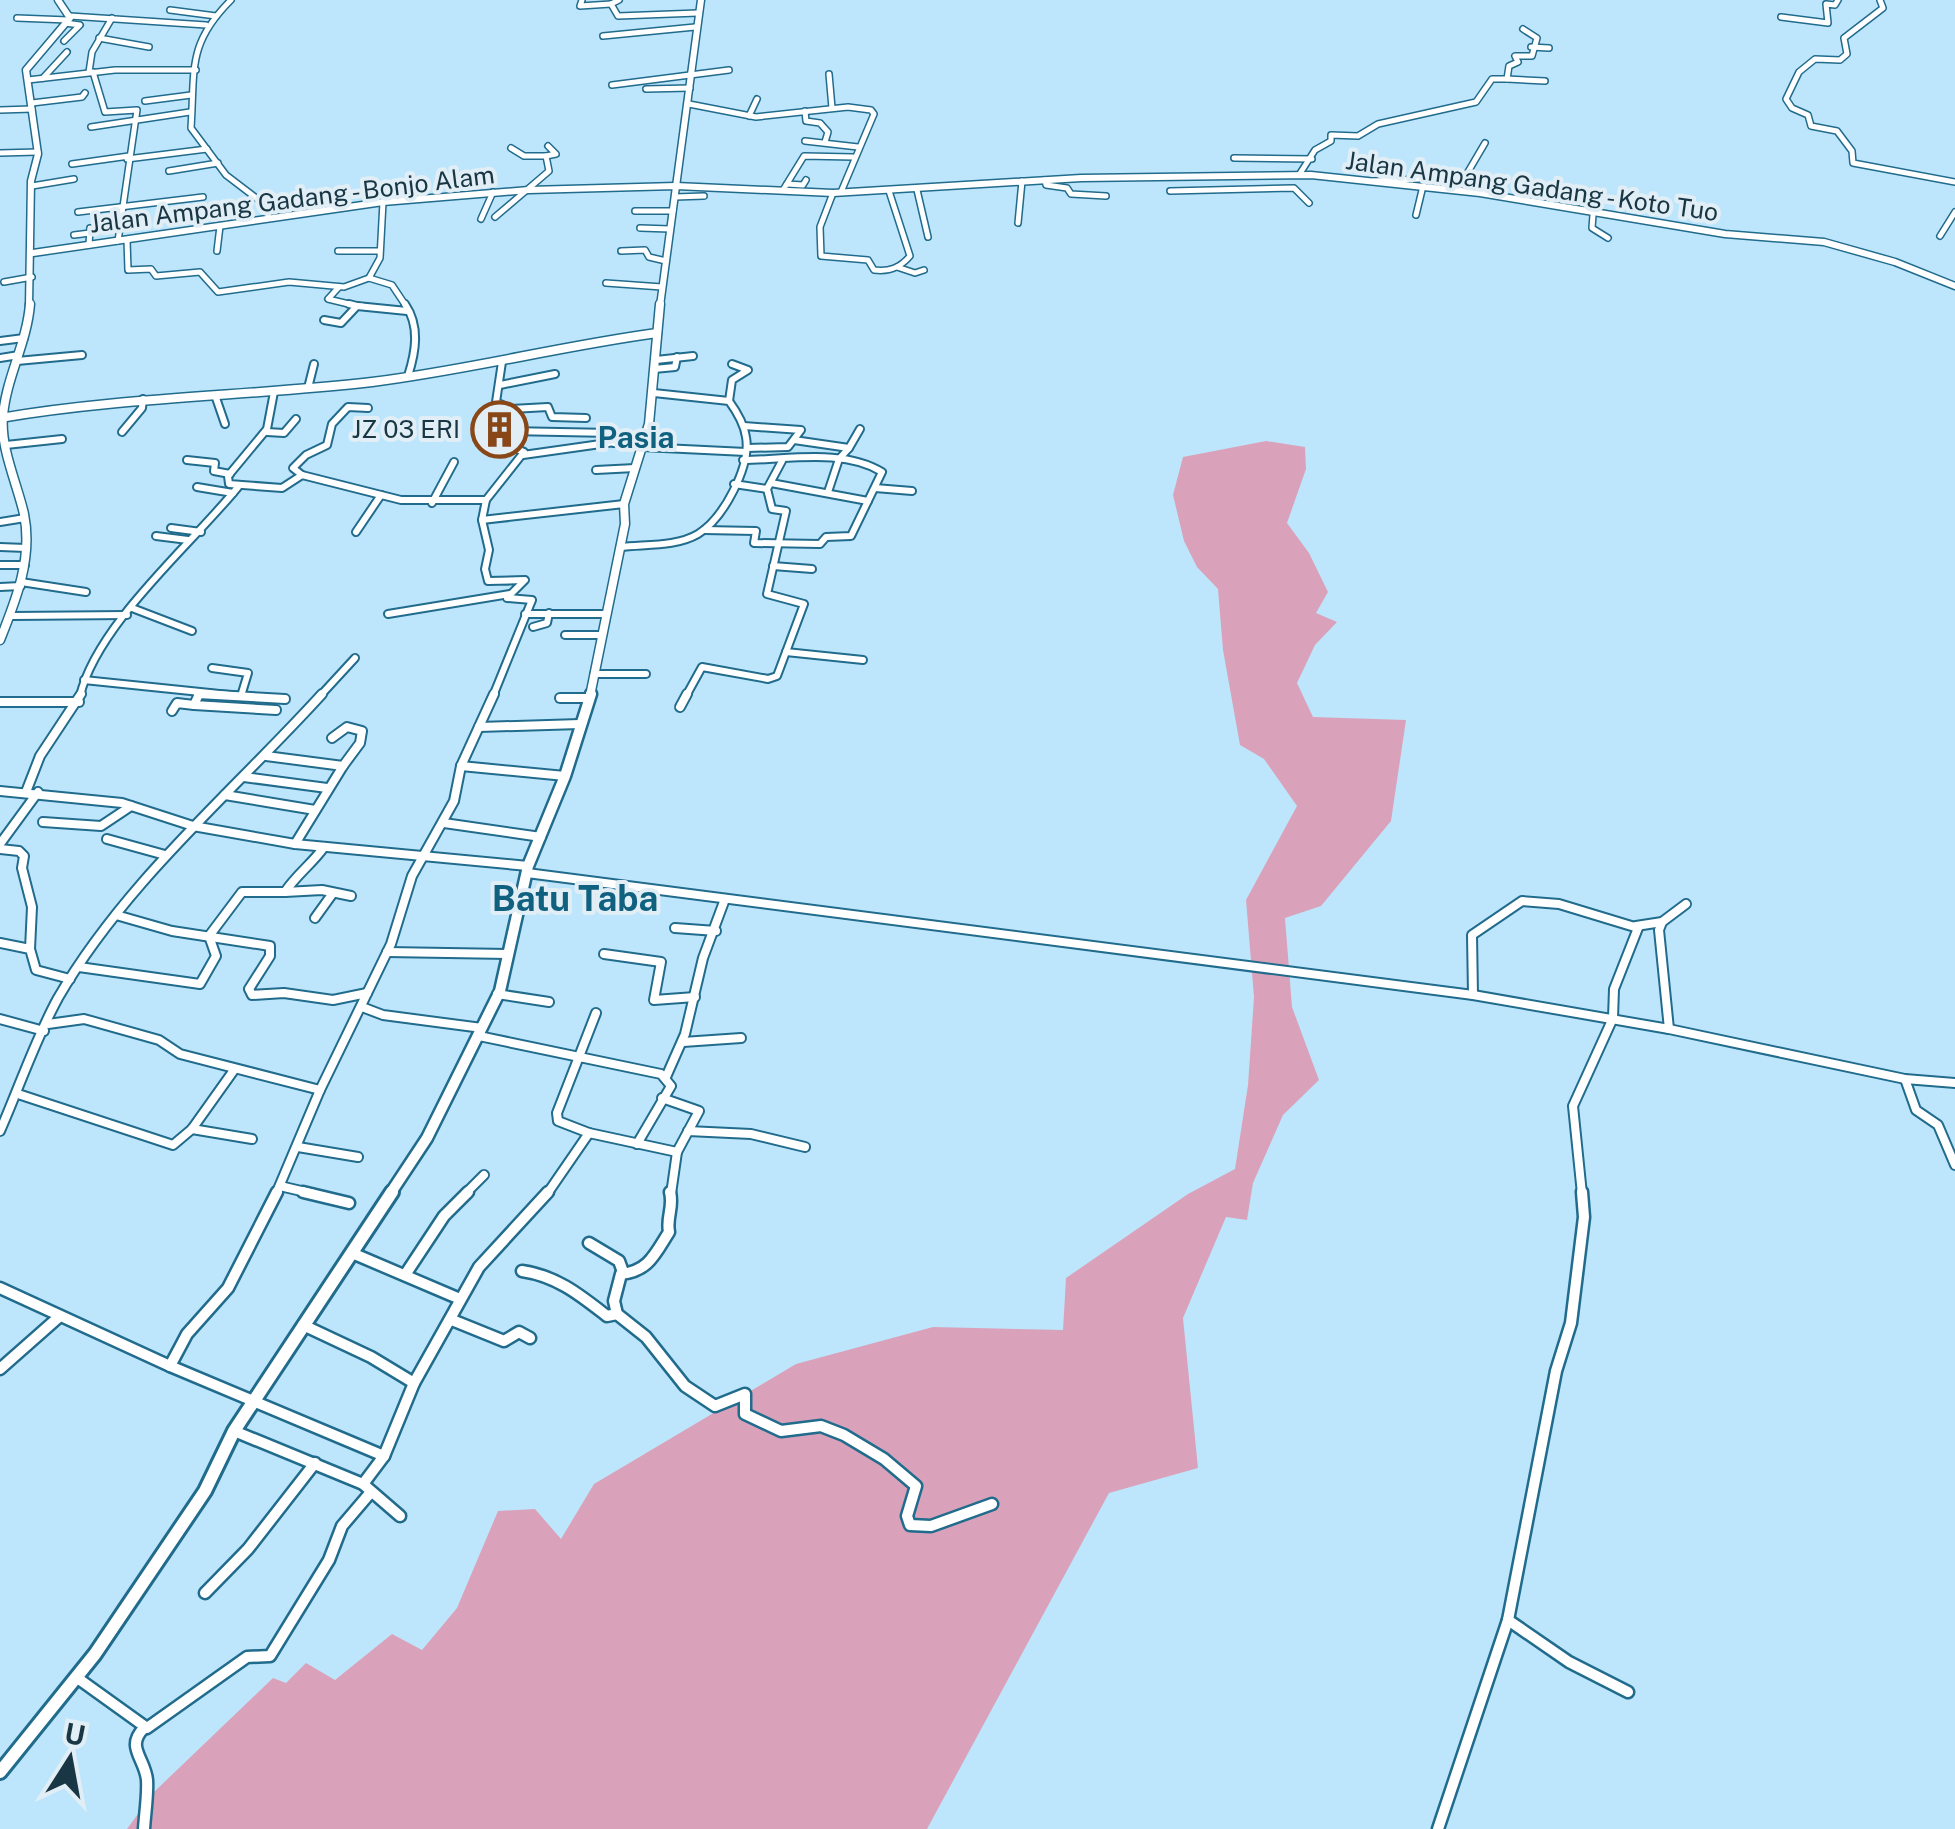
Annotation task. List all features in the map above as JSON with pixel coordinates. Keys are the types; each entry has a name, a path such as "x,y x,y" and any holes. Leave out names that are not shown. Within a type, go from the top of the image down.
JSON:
{"street":[{"path":"58,0 68,19 80,26 64,40"},
{"path":"231,0 206,25 196,46 192,132 256,202 264,204 268,218"},
{"path":"582,0 580,6 593,8 619,0"},
{"path":"0,1772 95,1654 206,1491 234,1430 426,1138 497,994 528,870 565,776 589,698 625,524 624,504 654,393 662,288 701,0"},
{"path":"1781,18 1828,23 1826,4 1835,5 1838,0"},
{"path":"1880,0 1883,8 1870,14 1858,32 1843,40 1847,54 1840,60 1816,59 1799,72 1786,100 1792,108 1808,115 1811,126 1837,131 1852,152 1853,163 1955,182"},
{"path":"611,4 618,16 698,12"},
{"path":"170,10 216,16"},
{"path":"17,18 112,18 206,25"},
{"path":"112,18 99,38 91,72 105,112 136,109 138,120 128,157 122,210 128,270 152,269 156,276 197,272 218,292 288,282 339,287 370,278 392,286 414,318 408,376"},
{"path":"0,640 12,616 26,548 25,518 2,417 24,338 34,254 32,186 38,152 26,70 68,19"},
{"path":"604,36 696,27"},
{"path":"1506,80 1510,66 1518,62 1514,57 1532,56 1536,36 1523,29"},
{"path":"99,38 149,47"},
{"path":"1534,47 1549,48"},
{"path":"43,78 68,52"},
{"path":"28,80 91,72 196,70"},
{"path":"612,85 729,70"},
{"path":"829,74 832,108"},
{"path":"1299,176 1316,148 1331,142 1331,135 1358,136 1378,124 1476,102 1492,79 1544,81"},
{"path":"646,89 690,88"},
{"path":"0,110 82,97 85,92"},
{"path":"145,101 191,95"},
{"path":"749,116 757,98"},
{"path":"870,110 871,98"},
{"path":"688,104 749,116 832,108 870,110 874,114 820,228 820,256 870,261 874,270 884,272 897,268 910,256 890,191"},
{"path":"804,111 806,121 822,124 824,132"},
{"path":"91,127 190,112"},
{"path":"815,142 818,132 828,132 825,142"},
{"path":"805,141 860,148"},
{"path":"1373,181 1465,176 1472,170 1476,151 1484,143"},
{"path":"511,148 524,156 556,154 548,146"},
{"path":"72,164 207,149"},
{"path":"0,153 38,152"},
{"path":"495,217 500,208 510,206 529,190 536,177 549,172 546,156"},
{"path":"784,187 804,156 853,157"},
{"path":"1234,158 1312,159"},
{"path":"169,170 218,163"},
{"name":"Jalan Ampang Gadang - Koto Tuo","path":"675,191 784,187 890,191 1045,180 1299,176 1373,181 1725,234 1831,243 1895,262 1955,286"},
{"path":"1260,177 1265,189"},
{"path":"32,186 74,179"},
{"path":"784,187 803,185 806,180"},
{"path":"1045,180 1046,186 1067,188 1071,194 1106,196"},
{"path":"1018,223 1022,181"},
{"path":"1416,215 1424,186"},
{"path":"1170,191 1296,188 1309,203"},
{"name":"Jalan Ampang Gadang - Bonjo Alam","path":"34,254 384,202 529,190 675,191"},
{"path":"917,190 928,237"},
{"path":"675,191 704,196"},
{"path":"481,219 493,192"},
{"path":"256,202 309,195"},
{"path":"78,212 122,210 203,197"},
{"path":"370,278 379,261 384,237 380,222 384,202"},
{"path":"635,211 673,211"},
{"path":"1940,236 1955,212"},
{"path":"1593,215 1592,228 1608,238"},
{"path":"1942,217 1953,220"},
{"path":"903,226 926,223"},
{"path":"217,252 220,226"},
{"path":"640,228 670,229"},
{"path":"74,235 90,230 88,245"},
{"path":"621,251 646,250 649,256 666,261"},
{"path":"338,251 380,251"},
{"path":"897,268 915,273 924,270"},
{"path":"4,282 32,277"},
{"path":"606,283 662,288"},
{"path":"339,287 328,299 408,311"},
{"path":"324,320 341,323 357,306"},
{"path":"2,417 408,376 657,333"},
{"path":"0,341 24,338"},
{"path":"0,358 82,355"},
{"path":"655,364 675,367 677,357 693,356"},
{"path":"502,362 496,402 511,409 548,406 552,418 586,418"},
{"path":"308,388 314,364"},
{"path":"704,530 734,484 745,454 744,426 729,402 732,380 748,370 732,364"},
{"path":"500,385 555,374"},
{"path":"236,490 226,481 268,432 275,414 274,392"},
{"path":"654,393 729,402"},
{"path":"215,395 225,424"},
{"path":"122,432 144,400"},
{"path":"368,408 348,406 332,424 327,445 305,452 293,468 302,475 382,495 432,503 486,500"},
{"path":"511,409 503,445 522,450 523,454"},
{"path":"268,432 284,433 296,420"},
{"path":"744,426 800,429 784,448 745,454"},
{"path":"828,492 840,459 860,429"},
{"path":"506,431 612,433 614,443"},
{"path":"6,445 62,439"},
{"path":"794,440 849,448"},
{"path":"388,614 428,608 452,599 510,594 525,582 520,578 488,581 485,569 490,550 482,520 486,500 523,454 643,442 782,462 840,459 880,468 882,474 850,536 826,537 820,544 754,543 756,530 704,530 686,538 620,547"},
{"path":"187,460 215,463 214,471 230,474"},
{"path":"432,503 454,462"},
{"path":"680,707 702,666 772,680 777,676 804,604 768,596 776,543 786,522 786,511 772,509 769,486 782,462"},
{"path":"596,470 635,468"},
{"path":"198,487 285,487 302,475"},
{"path":"734,484 828,492 868,500"},
{"path":"874,488 912,491"},
{"path":"26,792 40,756 79,702 84,680 130,612 188,540 202,532 236,490"},
{"path":"356,532 382,495"},
{"path":"482,520 624,504"},
{"path":"0,522 25,518"},
{"path":"171,528 202,532"},
{"path":"156,536 188,540"},
{"path":"0,547 26,548"},
{"path":"0,565 25,565"},
{"path":"773,566 812,569"},
{"path":"0,587 21,584 86,592"},
{"path":"170,1366 187,1334 228,1288 280,1186 320,1090 387,952 412,876 454,801 461,766 532,600 509,599 510,594"},
{"path":"12,616 130,612 192,631"},
{"path":"533,627 547,623 549,613"},
{"path":"525,614 605,614"},
{"path":"565,635 602,635"},
{"path":"786,652 864,660"},
{"path":"0,1131 70,979 116,915 165,855 266,756 356,658"},
{"path":"212,668 248,672 241,696"},
{"path":"594,674 646,674"},
{"path":"84,680 284,699"},
{"path":"194,704 200,694"},
{"path":"560,698 589,698"},
{"path":"0,702 79,702"},
{"path":"172,710 177,703 276,710"},
{"path":"480,727 580,724"},
{"path":"295,844 327,788 360,743 362,732 347,727 332,738"},
{"path":"266,756 343,766"},
{"path":"461,766 565,776"},
{"path":"244,777 327,788"},
{"path":"0,791 38,792 131,806 193,826 295,844 425,855 725,899 1474,995 1669,1028 1905,1078 1955,1083"},
{"path":"38,792 0,846 24,856 22,868 32,907 30,950 36,970 70,979"},
{"path":"225,795 315,810"},
{"path":"43,822 102,828 115,822 131,806"},
{"path":"444,823 540,837"},
{"path":"108,839 165,855"},
{"path":"285,892 299,871 315,861 324,848"},
{"path":"210,936 246,889 351,896"},
{"path":"315,918 333,893"},
{"path":"636,1144 670,1086 666,1077 683,1042 704,955 725,899"},
{"path":"1474,995 1472,935 1518,902 1559,904 1636,926 1662,922 1686,904"},
{"path":"116,915 272,947 249,989 252,994 262,997 284,993 333,1000 367,993"},
{"path":"1662,922 1659,930 1669,1028"},
{"path":"1438,1829 1508,1620 1556,1371 1571,1323 1580,1256 1584,1217 1573,1106 1613,1018 1614,989 1638,935 1636,926"},
{"path":"675,928 716,931"},
{"path":"80,967 195,985 205,980 216,956 210,936"},
{"path":"0,943 30,950"},
{"path":"387,952 508,954"},
{"path":"604,954 660,962 654,1000 694,997"},
{"path":"497,994 550,1002"},
{"path":"362,1007 383,1015 481,1032 666,1077"},
{"path":"596,1013 557,1113 558,1121 589,1133 677,1152"},
{"path":"0,1019 46,1027 84,1018 159,1040 180,1054 320,1090"},
{"path":"683,1042 741,1038"},
{"path":"18,1094 173,1146 192,1129 234,1070"},
{"path":"1905,1078 1916,1110 1938,1126 1955,1166"},
{"path":"623,1272 639,1272 659,1252 667,1237 667,1218 674,1208 670,1190 677,1152 698,1109 662,1098"},
{"path":"192,1129 252,1139"},
{"path":"688,1131 751,1134 805,1147"},
{"path":"144,1829 147,1776 134,1747 136,1736 247,1657 274,1654 384,1456 414,1383 452,1320 460,1299 491,1253 538,1208 589,1133"},
{"path":"298,1147 358,1157"},
{"path":"405,1275 444,1216 484,1174"},
{"path":"280,1186 349,1204"},
{"path":"589,1243 619,1262 623,1272 616,1288 618,1314"},
{"path":"352,1253 460,1299"},
{"path":"522,1271 544,1274 574,1290 607,1316 618,1314 644,1330 691,1394 715,1406 746,1394 744,1413 762,1423 781,1431 820,1426 884,1458 916,1486 907,1516 910,1525 920,1527 992,1504"},
{"path":"0,1288 170,1366 384,1456"},
{"path":"0,1370 60,1316"},
{"path":"452,1320 466,1322 504,1342 519,1332 530,1338"},
{"path":"302,1325 371,1357 414,1383"},
{"path":"234,1430 367,1488 400,1516"},
{"path":"204,1594 248,1549 315,1463"},
{"path":"1508,1620 1569,1662 1628,1692"},
{"path":"74,1676 144,1728"}],"shaded area":[{"path":"1266,441 1305,447 1306,469 1287,523 1309,553 1328,592 1316,613 1337,622 1315,645 1297,683 1313,717 1406,720 1391,821 1321,906 1285,918 1292,1007 1319,1080 1283,1115 1253,1183 1247,1220 1226,1217 1183,1318 1198,1468 1109,1493 927,1829 127,1829 154,1792 273,1678 286,1683 306,1663 335,1680 392,1634 422,1650 457,1608 498,1511 535,1509 561,1539 594,1484 796,1364 933,1327 1063,1330 1066,1278 1188,1194 1235,1169 1248,1085 1254,997 1246,900 1297,806 1264,759 1240,745 1223,650 1218,589 1197,567 1184,541 1173,495 1183,457"}],"place":[{"name":"JZ 03 ERI","path":"499,429"}],"district":[{"name":"Pasia","path":"636,437"},
{"name":"Batu Taba","path":"575,898"}]}
